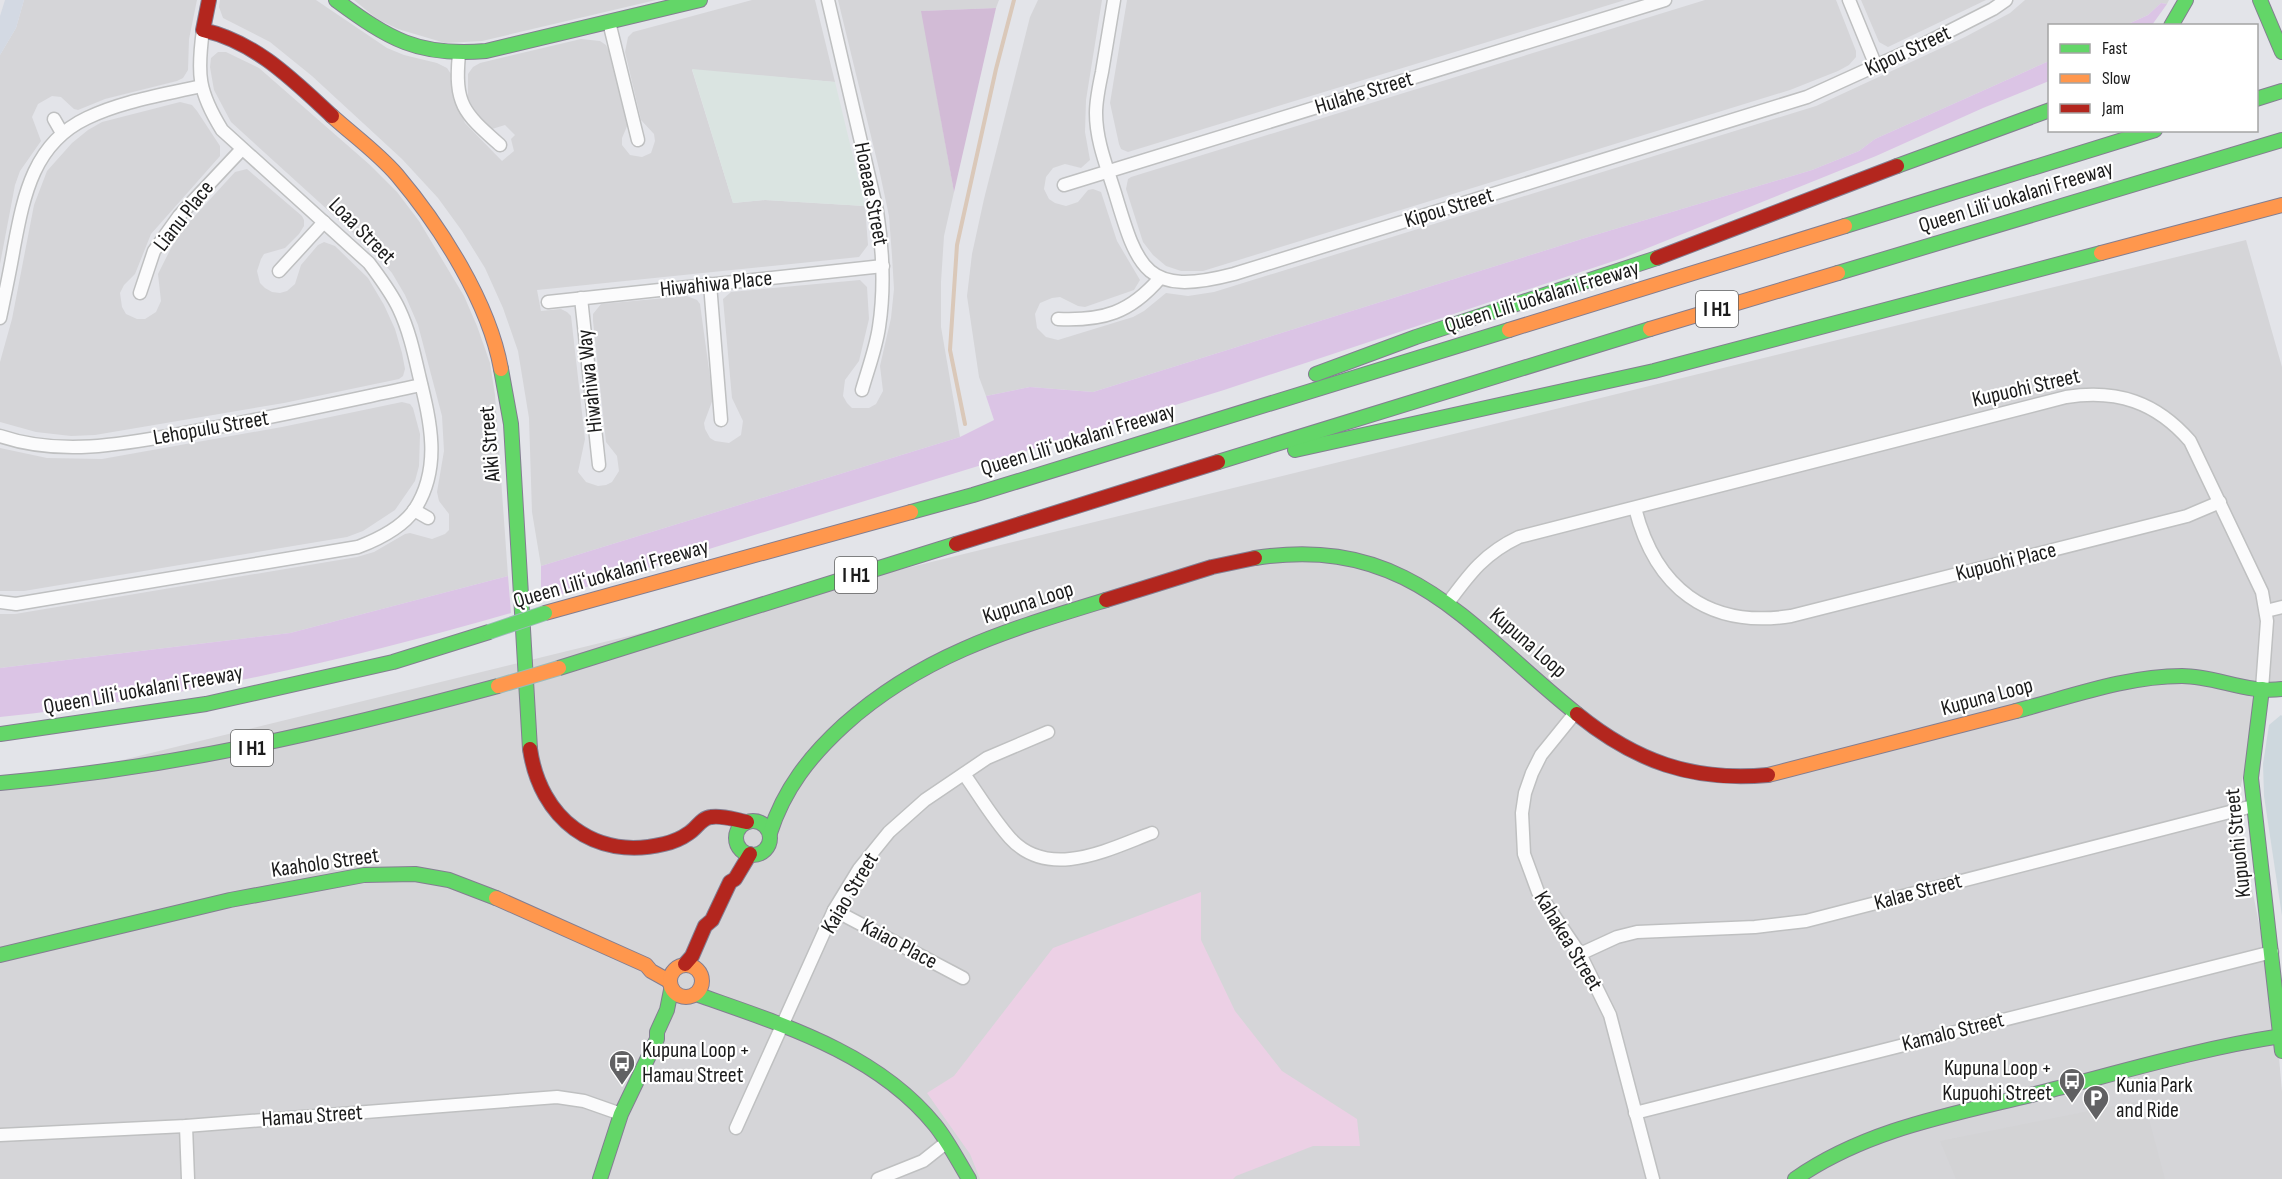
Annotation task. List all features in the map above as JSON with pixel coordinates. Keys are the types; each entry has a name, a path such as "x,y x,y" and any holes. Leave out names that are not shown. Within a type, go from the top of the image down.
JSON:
{"main road":[{"name":"Loaa Street","path":"203,30 209,0"},
{"path":"336,0 377,30 397,41 435,52 459,54 486,51 700,0"},
{"path":"2172,24 2186,0"},
{"path":"2260,0 2277,30 2282,52"},
{"path":"2277,30 2282,12"},
{"name":"Aiki Street","path":"203,30 239,42 277,66 396,174 453,252 484,313 498,353 511,424 530,751 537,784 546,801 572,828 600,843 617,848 649,848 666,844 691,832 705,818 717,816 752,821"},
{"path":"2258,33 2277,30"},
{"path":"2258,98 2277,93"},
{"path":"1946,147 2048,99"},
{"path":"1099,454 1416,337 1644,263 2048,110"},
{"name":"Queen Liliʻuokalani Freeway","path":"0,734 207,704 393,662 544,613 973,495 1099,454 2148,132"},
{"name":"Queen Liliʻuokalani Freeway","path":"0,783 61,779 232,753 498,686 1434,393 2282,140"},
{"path":"1154,481 1654,371 2282,205"},
{"name":"Kupuna Loop","path":"770,833 778,811 796,776 822,746 855,715 909,676 968,646 1222,563 1261,555 1294,552 1330,554 1366,562 1401,574 1448,603 1575,712 1616,743 1646,759 1677,770 1699,774 1744,777 1777,774 2136,680 2169,676 2199,678 2275,691"},
{"name":"Kupuohi Street","path":"2275,691 2253,750 2253,806 2282,1051"},
{"name":"Kupuna Loop","path":"752,821 790,779 796,776"},
{"path":"701,822 722,826 737,841 750,854 755,855 764,851 769,842 770,833 765,825 752,821 743,824 737,841 729,877 730,882"},
{"path":"600,1179 621,1114 657,1039 657,1032 667,1010 685,981 692,956 705,926 712,920 730,882 735,879 750,854"},
{"name":"Kaaholo Street","path":"0,955 230,900 364,875 416,874 449,880 481,891 646,965 653,964 761,1018 768,1018 854,1058 910,1100 935,1125 969,1179"},
{"path":"1796,1179 1836,1152 1893,1131 2208,1050 2281,1036"}],"street":[{"name":"Hoaeae Street","path":"828,0 877,212 883,266 879,329 862,390"},
{"path":"1058,319 1086,320 1126,308 1141,299 1160,278 1148,270 1138,258 1128,238 1099,142 1096,111 1114,0"},
{"name":"Hulahe Street","path":"1064,185 1665,0"},
{"path":"1849,0 1876,66"},
{"name":"Kipou Street","path":"1160,278 1188,284 1234,274 1807,97 1994,9 2006,0"},
{"path":"609,22 638,140"},
{"name":"Loaa Street","path":"0,602 16,604 339,551 375,540 397,527 414,510 425,487 433,440 430,421 408,331 388,288 369,263 222,130 208,107 201,86 200,55 203,30"},
{"path":"459,54 459,93 465,110 473,122 500,145"},
{"path":"0,318 23,201 30,177 62,133 86,118 115,107 201,86"},
{"path":"54,119 62,133"},
{"name":"Lianu Place","path":"140,293 154,251 179,216 242,148"},
{"path":"279,271 324,222"},
{"name":"Hiwahiwa Place","path":"548,302 883,266"},
{"path":"710,284 721,420"},
{"name":"Hiwahiwa Way","path":"581,298 599,465"},
{"name":"Lehopulu Street","path":"0,436 28,444 55,448 115,445 284,415 421,385"},
{"name":"Kupuohi Street","path":"1448,603 1475,567 1503,545 1536,531 2083,394 2100,394 2126,399 2151,408 2165,417 2190,441 2257,578 2266,611 2267,637 2275,691"},
{"name":"Kupuohi Place","path":"1635,508 1648,550 1670,580 1700,603 1735,616 1753,619 1791,616 2187,516 2220,502"},
{"path":"414,510 428,518"},
{"path":"2266,611 2282,607"},
{"name":"Kahakea Street","path":"1575,712 1541,755 1525,793 1522,833 1527,864 1538,892 1580,954 1610,1015 1653,1179"},
{"name":"Kaiao Street","path":"736,1128 834,910 859,869 889,832 924,800 987,758 1048,732"},
{"path":"964,774 1011,838 1039,855 1061,860 1083,858 1152,833"},
{"name":"Kalae Street","path":"1580,954 1617,937 1637,932 1755,927 1806,921 2253,806"},
{"name":"Kaiao Place","path":"834,910 963,978"},
{"name":"Kamalo Street","path":"1635,1113 2272,952"},
{"name":"Hamau Street","path":"0,1135 186,1126 557,1097 584,1101 621,1114"},
{"path":"186,1126 188,1179"},
{"path":"878,1179 923,1161 947,1142"}],"shaded area":[{"path":"5,0 24,0 16,28 0,55 0,16"},
{"path":"24,0 197,0 189,39 188,70 183,78 105,99 78,110 61,97 52,96 38,104 32,117 41,141 20,171 15,185 0,264 0,55 16,28"},
{"path":"220,0 316,0 387,48 447,68 451,74 453,98 465,123 502,161 514,151 511,139 515,135 505,125 492,129 486,126 476,115 468,98 468,74 480,63 581,39 600,41 606,45 610,53 627,119 628,124 622,138 622,145 630,155 642,157 651,153 655,141 654,134 641,120 625,52 628,37 633,32 752,0 815,0 835,82 692,70 733,203 765,200 865,206 868,245 859,257 537,290 541,311 561,309 571,316 585,439 578,472 586,482 598,486 612,482 619,471 617,456 606,442 593,321 593,314 601,304 687,296 697,300 700,304 713,399 704,423 705,429 710,438 715,441 729,443 741,435 743,421 732,398 723,299 731,292 860,280 867,287 869,319 859,361 845,380 843,396 852,408 869,408 876,404 883,391 880,366 891,318 894,289 889,216 838,0 999,0 996,8 922,11 954,192 944,236 941,327 960,437 541,566 532,512 529,418 518,351 503,308 485,268 438,198 402,159 312,76 270,42 223,18 219,7"},
{"path":"354,0 656,0 482,41 445,43 398,29 377,19"},
{"path":"1038,0 1102,0 1086,100 1085,132 1090,160 1081,168 1065,164 1053,168 1046,177 1044,189 1049,199 1066,206 1078,202 1088,190 1101,192 1117,241 1140,280 1134,290 1085,307 1060,297 1040,303 1035,314 1037,328 1046,337 1058,340 1133,317 1166,293 1188,296 1214,292 1816,106 1965,37 2010,13 2025,0 2169,0 2167,4 2161,3 2148,15 2128,24 2048,24 2048,61 1875,139 1859,151 1812,170 1585,238 1093,392 1030,387 986,396 979,377 967,296 972,254 984,199 1030,17"},
{"path":"1127,0 1625,0 1128,152 1121,149 1119,144 1110,103"},
{"path":"1705,0 1836,0 1856,51 1856,57 1849,65 1838,71 1790,90 1203,271 1181,271 1166,266 1143,242 1126,189 1128,179 1131,177"},
{"path":"1861,0 1986,0 1888,47 1879,42"},
{"path":"2161,3 2167,4 2153,24 2128,24 2148,15"},
{"path":"996,8 954,192 921,11"},
{"path":"218,52 226,52 259,68 370,165 397,192 419,221 464,296 490,363 495,395 508,576 290,633 0,668 0,614 15,614 357,557 374,552 405,534 410,533 432,539 449,530 449,514 439,501 437,492 444,451 442,416 418,325 405,295 392,273 373,251 231,122 214,90 210,67 211,58"},
{"path":"2048,61 2048,81 1876,156 1623,258 1224,390 541,601 541,566 960,437 994,420 986,396 1030,387 1093,392 1585,238 1812,170 1859,151 1875,139"},
{"path":"692,69 835,82 865,206 765,200 733,203"},
{"path":"180,102 192,105 197,111 220,146 220,156 151,234 135,274 124,285 120,293 122,307 126,314 137,319 145,319 156,312 161,301 158,274 182,230 235,172 247,169 304,220 304,226 299,234 285,248 264,254 257,271 260,283 272,292 287,291 295,284 301,265 318,245 324,242 335,246 368,278 384,305 395,329 402,353 405,369 403,376 399,379 284,403 95,435 71,436 36,432 0,422 0,362 12,319 34,205 47,171 72,143 102,122"},
{"name":"Kupuna Loop + Kupuohi Street","path":"2246,240 2282,367 2282,690 2262,690 2236,808 2274,999 2282,1092 2282,1179 0,1179 0,790"},
{"path":"402,402 410,404 413,408 420,434 419,466 415,481 395,510 363,531 347,537 24,591 0,591 0,448 47,458 102,459 282,427"},
{"path":"508,576 511,613 448,631 258,677 130,700 0,717 0,668 290,633"},
{"path":"2281,715 2282,916 2264,796 2263,764 2269,725"},
{"path":"1201,892 1201,940 1235,1011 1282,1071 1357,1119 1360,1146 1313,1146 1233,1179 980,1179 970,1154 927,1093 954,1076 1053,948"},
{"name":"Kunia Park and Ride","path":"2144,1100 2165,1179 1956,1179 1940,1141"}],"waterway":[{"path":"965,424 950,350 957,245 996,69 1014,0"}],"traffic: fast":[{"path":"336,0 372,25 405,42 423,48 462,52 486,51 700,0"},
{"path":"2172,24 2186,0"},
{"path":"2260,0 2282,52"},
{"path":"2258,98 2282,91"},
{"path":"1897,166 2048,111"},
{"path":"1845,226 2149,132"},
{"path":"1838,273 2282,140"},
{"path":"1295,450 1654,371 2101,253"},
{"path":"1316,374 1416,337 1657,258"},
{"path":"1218,462 1650,329"},
{"path":"911,512 1509,330"},
{"path":"501,369 511,424 530,749"},
{"path":"559,668 956,544"},
{"path":"1255,558 1309,554 1356,560 1397,574 1434,595 1469,621 1577,714"},
{"path":"770,833 783,802 809,761 844,725 904,680 935,663 1001,634 1106,600"},
{"path":"489,632 545,613"},
{"path":"0,734 206,704 393,662 489,632"},
{"path":"2016,711 2119,683 2161,677 2195,677 2257,689 2282,689"},
{"path":"0,783 190,758 313,733 498,686"},
{"path":"2262,689 2251,778 2282,1051"},
{"path":"753,821 765,826 770,838 765,850 753,855 741,850 736,838 741,826 753,821"},
{"path":"0,955 230,900 364,875 415,874 449,880 496,898"},
{"path":"600,1179 621,1114 657,1039 657,1032 667,1010 671,990"},
{"path":"696,994 825,1043 885,1078 935,1125 969,1179"},
{"path":"1795,1179 1854,1146 1916,1124 2193,1053 2282,1036"}],"traffic: slow":[{"path":"332,116 390,167 430,217 461,266 474,292 486,318 501,369"},
{"path":"2101,253 2282,205"},
{"path":"1509,330 1845,226"},
{"path":"1650,329 1838,273"},
{"path":"545,613 911,512"},
{"path":"498,686 559,668"},
{"path":"1768,775 2016,711"},
{"path":"496,898 646,965 651,971 669,981"},
{"path":"686,965 698,969 702,981 698,993 686,997 674,993 670,981 674,969 686,965"}],"traffic: jam":[{"path":"209,0 203,30 240,43 257,53 288,76 332,116"},
{"path":"1657,258 1897,166"},
{"path":"956,544 1218,462"},
{"path":"1106,600 1212,567 1255,558"},
{"path":"1577,714 1621,744 1666,765 1714,775 1768,775"},
{"path":"530,749 536,774 545,795 558,814 574,829 593,840 615,846 639,848 677,840 708,818 720,817 747,822"},
{"path":"685,964 692,956 705,926 712,920 730,882 735,879 750,854"}],"place":[{"name":"Kupuna Loop + Hamau Street","path":"622,1086"},
{"name":"Kupuna Loop + Kupuohi Street","path":"2072,1104"},
{"name":"Kunia Park and Ride","path":"2096,1121"}]}
